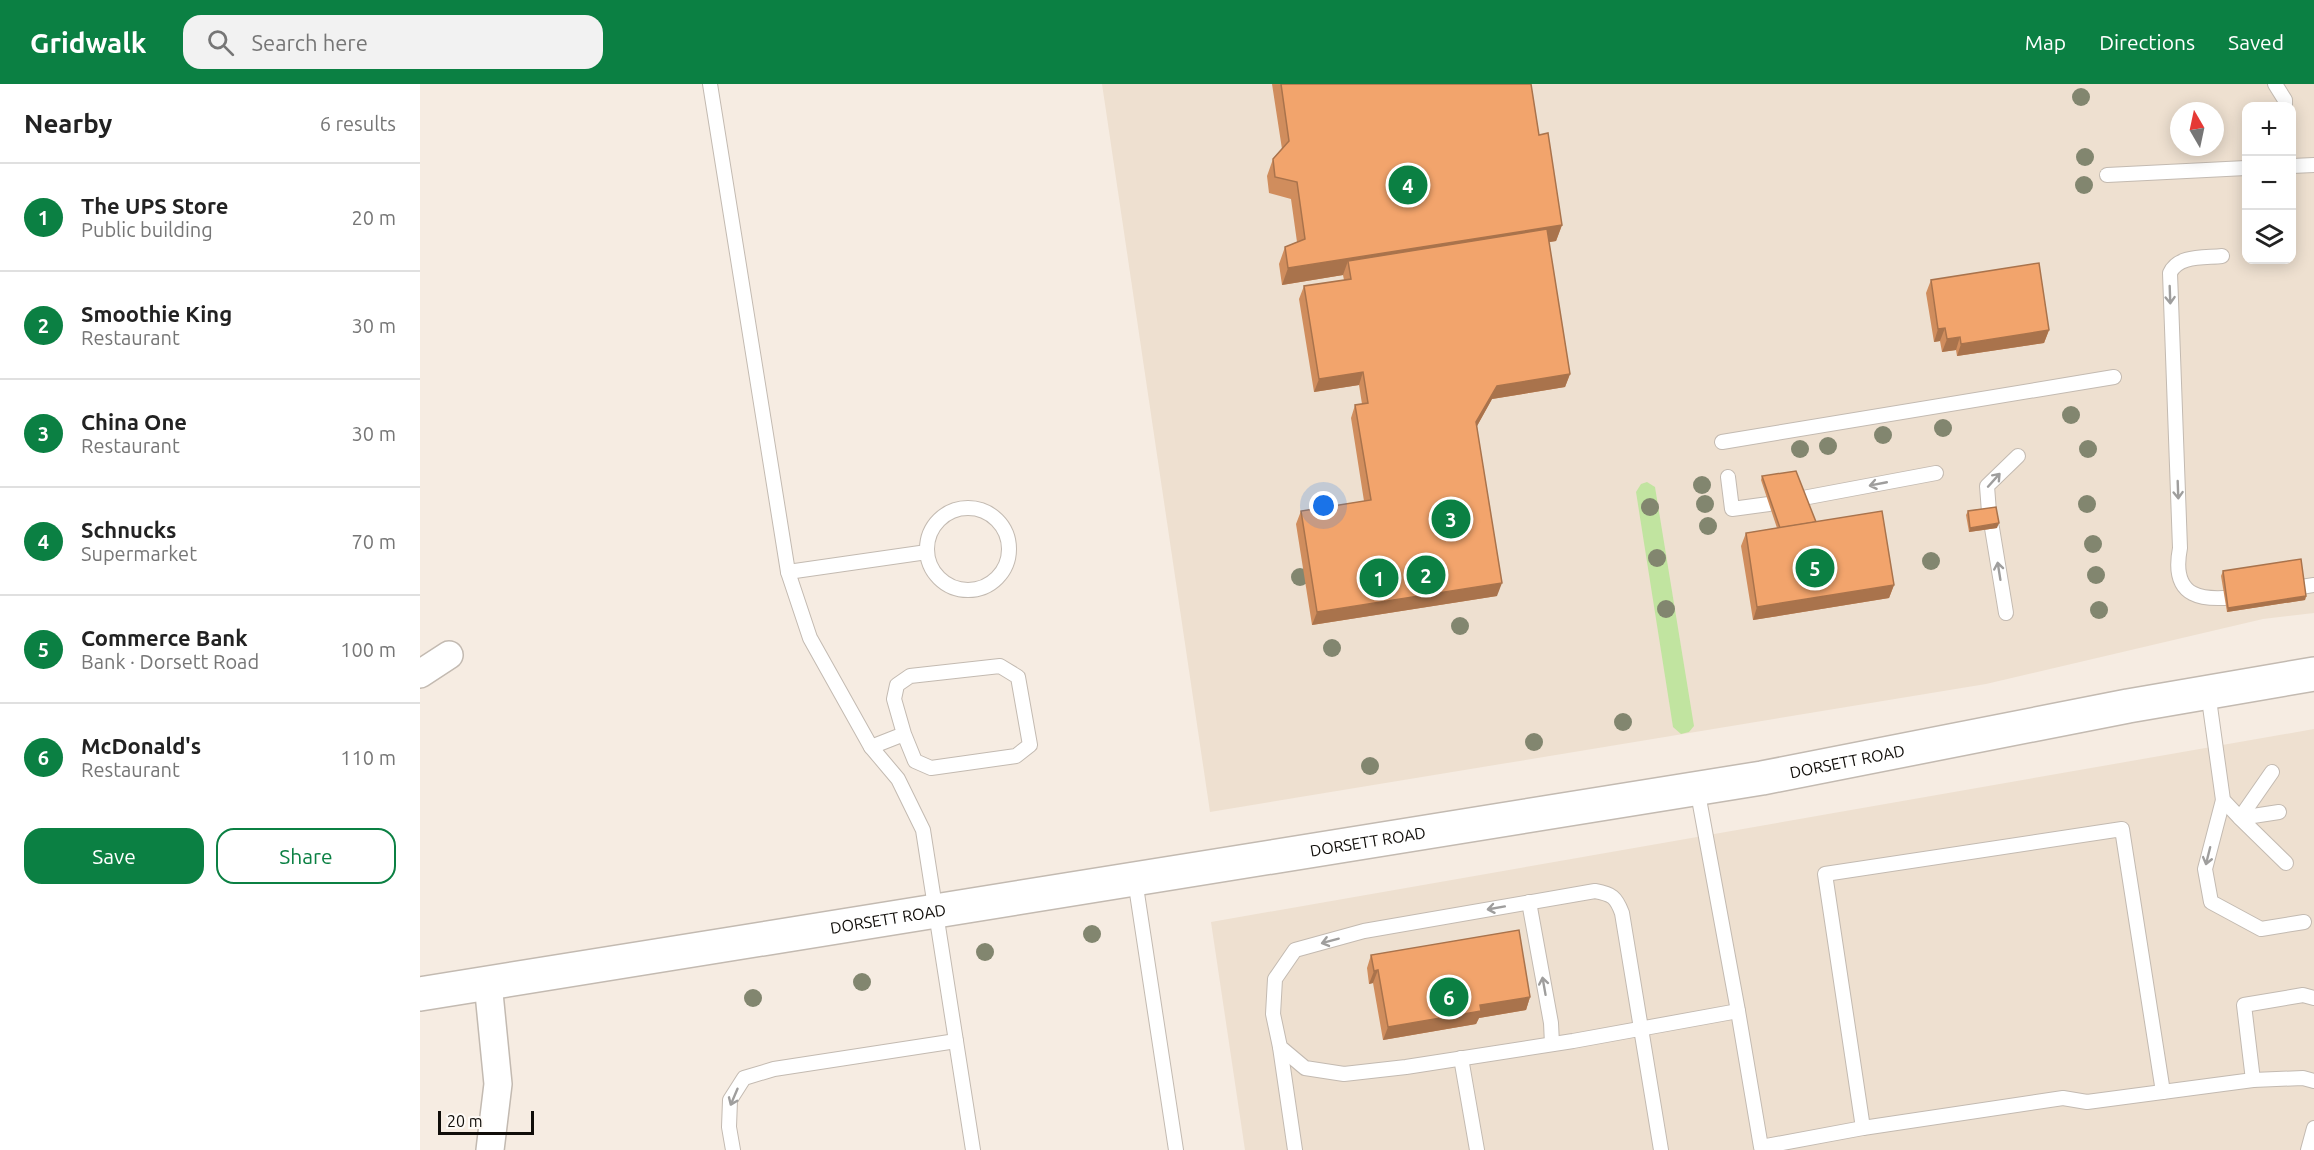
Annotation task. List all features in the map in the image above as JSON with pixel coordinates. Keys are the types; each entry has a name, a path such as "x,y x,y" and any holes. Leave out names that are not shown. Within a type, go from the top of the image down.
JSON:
{"main road":[{"name":"DORSETT ROAD","path":"420,994 1774,776 2208,692 2314,674"}],"street":[{"path":"420,674 449,655"},
{"path":"488,983 498,1083 490,1150"}],"lane":[{"path":"710,84 788,572 810,638 871,747 898,779 922,830 937,911 973,1150"},
{"path":"2275,84 2284,102"},
{"path":"2285,102 2292,84"},
{"path":"2296,166 2314,165"},
{"path":"2107,175 2242,168"},
{"path":"2222,256 2185,261 2177,264 2170,273 2180,548 2177,561 2179,577 2190,593 2207,599 2257,594"},
{"path":"1722,442 2114,377"},
{"path":"1989,512 1988,486 2018,456"},
{"path":"1803,498 1936,473"},
{"path":"1728,477 1732,509 1769,504"},
{"path":"965,508 984,512 1000,524 1007,536 1009,549 1007,563 1000,575 989,584 969,590 949,585 938,577 930,566 927,552 928,539 933,527 952,511 965,508"},
{"path":"1992,528 2006,614"},
{"path":"788,572 927,552"},
{"path":"2280,591 2314,585"},
{"path":"1000,666 1018,677 1030,745 1016,756 931,768 915,761 904,734 894,699 897,685 910,676 1000,666"},
{"path":"2208,692 2223,800 2205,869 2211,902 2261,929 2304,922"},
{"path":"871,747 904,734"},
{"path":"2240,819 2272,772"},
{"path":"1696,788 1761,1147"},
{"path":"2223,800 2286,863"},
{"path":"2240,819 2279,812"},
{"path":"1863,1128 1825,874 2122,828 2163,1092"},
{"path":"1135,880 1176,1150"},
{"path":"1295,1150 1273,1014 1275,979 1295,950 1364,931 1595,891 1610,893 1617,899 1622,913 1661,1150"},
{"path":"1529,902 1551,1023 1552,1044"},
{"path":"2253,1080 2244,1005 2303,995 2314,998"},
{"path":"1280,1047 1305,1068 1344,1074 1552,1044 1738,1011"},
{"path":"733,1150 729,1126 730,1100 744,1078 774,1068 956,1041"},
{"path":"1461,1058 1477,1150"},
{"path":"1746,1150 1863,1128 2063,1098 2088,1102 2253,1080 2304,1078 2314,1081"},
{"path":"2308,1150 2314,1128"}],"shaded area":[{"path":"1102,84 2314,84 2314,613 2263,619 1986,684 1210,812"},
{"path":"2314,729 2314,1150 1245,1150 1211,922"}],"green space":[{"path":"1647,482 1655,487 1694,726 1689,732 1681,734 1673,727 1636,492 1641,484"}],"building":[{"path":"1281,84 1531,84 1539,135 1548,133 1562,225 1288,268 1285,247 1305,239 1297,182 1275,177 1273,159 1289,141"},
{"path":"1547,229 1570,374 1497,386 1476,422 1502,583 1317,612 1301,511 1371,500 1355,405 1368,403 1363,372 1319,379 1304,286 1351,279 1348,261"},
{"path":"2039,263 2049,330 1961,344 1960,337 1947,339 1945,328 1938,329 1931,280"},
{"path":"1796,471 1816,522 1780,528 1762,476"},
{"path":"1996,507 1999,523 1970,528 1968,511"},
{"path":"1882,511 1894,585 1757,607 1746,533"},
{"path":"2301,559 2306,596 2228,608 2223,571"},
{"path":"1519,930 1530,997 1480,1005 1481,1011 1388,1027 1378,970 1374,971 1371,955"}],"place":[{"name":"Schnucks","path":"1408,185"},
{"name":"China One","path":"1451,519"},
{"name":"Commerce Bank","path":"1815,568"},
{"name":"Smoothie King","path":"1426,575"},
{"name":"The UPS Store","path":"1379,578"},
{"name":"McDonald's","path":"1449,997"}]}
